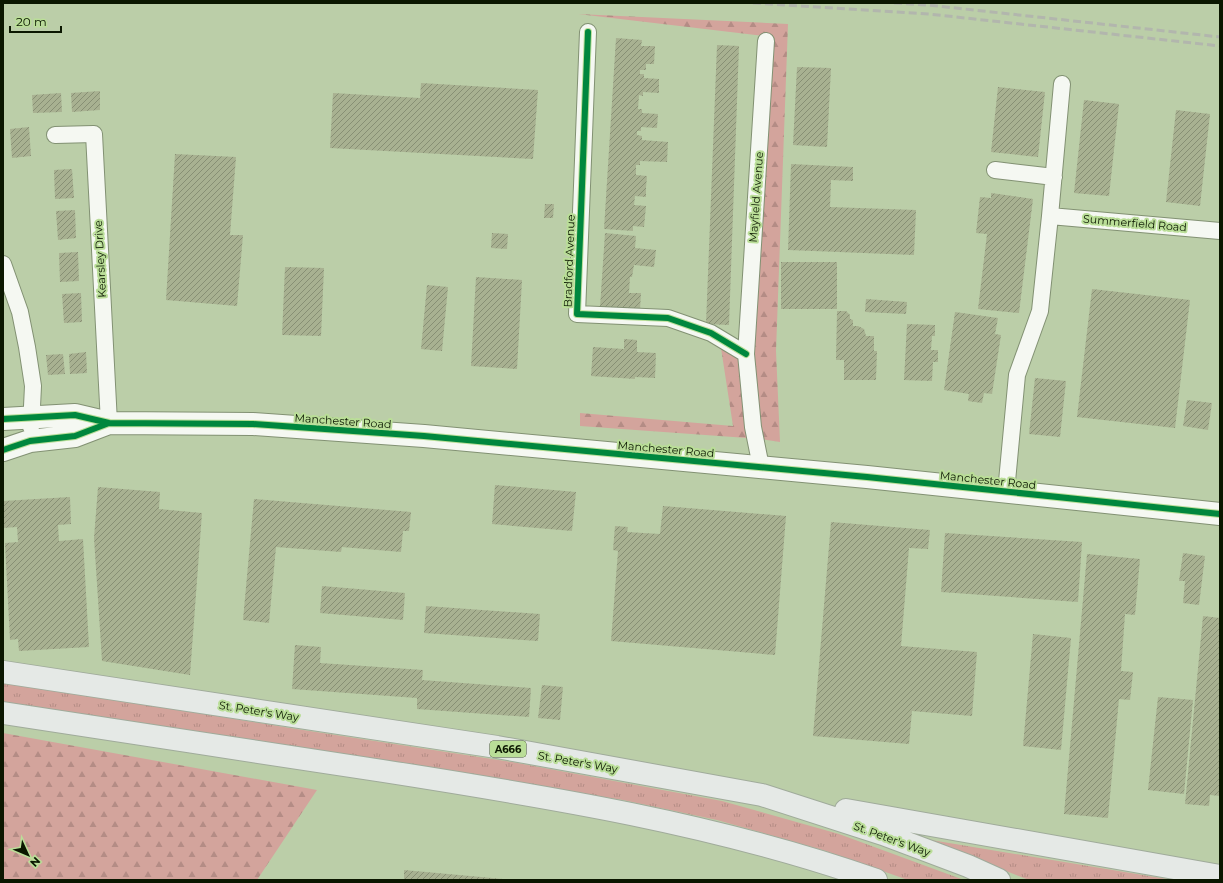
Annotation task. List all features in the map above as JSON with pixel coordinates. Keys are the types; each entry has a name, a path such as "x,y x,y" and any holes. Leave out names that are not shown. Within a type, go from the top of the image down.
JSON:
{"highway":[{"name":"St. Peter's Way","path":"3,672 497,747 762,795 883,834 968,866 999,880"},
{"path":"3,713 509,790 699,828 836,866 876,880"},
{"path":"762,795 1220,876"}],"main road":[{"name":"Manchester Road","path":"3,419 31,416 75,415 109,423 253,424 424,436 1220,514"},
{"name":"Manchester Road","path":"3,450 30,441 75,436 109,423"},
{"path":"3,441 30,441"}],"street":[{"name":"Bradford Avenue","path":"588,32 577,314 668,318 711,333 746,354"},
{"name":"Mayfield Avenue","path":"746,354 766,41"},
{"path":"1006,492 1017,375 1040,312 1062,84"},
{"name":"Kearsley Drive","path":"55,135 94,134 109,423"},
{"path":"995,170 1054,176"},
{"name":"Summerfield Road","path":"1050,216 1220,230"},
{"path":"3,264 20,312 33,386 30,441"},
{"path":"746,354 753,427 761,468"}],"green space":[{"path":"578,14 788,24 776,351 780,442 761,439 753,356 772,37"},
{"path":"721,348 740,358 747,438 580,426 580,413 733,426"},
{"path":"3,681 290,728 512,762 722,801 839,834 964,880 908,880 826,851 717,820 623,800 3,703"},
{"path":"3,733 317,790 257,880 3,880"},
{"path":"925,839 1173,880 1029,880"}],"building":[{"path":"616,38 642,40 641,46 655,46 654,64 646,64 646,70 640,70 640,74 644,74 644,78 659,79 659,93 643,92 643,96 639,95 638,109 642,109 642,113 658,114 657,128 641,127 641,131 637,131 637,135 642,136 642,140 668,142 667,162 640,161 640,165 636,165 636,175 647,176 646,197 635,196 634,205 646,206 644,227 633,226 633,231 604,229"},
{"path":"717,45 739,46 729,325 706,324"},
{"path":"797,67 831,68 827,147 793,145"},
{"path":"421,83 538,90 533,159 330,148 333,93 420,98"},
{"path":"998,87 1045,92 1038,157 991,152"},
{"path":"100,91 100,110 72,112 71,93"},
{"path":"61,93 62,112 33,113 32,95"},
{"path":"1084,100 1119,104 1109,196 1074,193"},
{"path":"1176,110 1210,114 1200,206 1166,202"},
{"path":"29,127 31,156 12,158 10,129"},
{"path":"175,154 236,157 230,235 243,235 237,306 166,300"},
{"path":"791,164 853,167 853,181 831,180 830,207 916,210 914,255 788,250"},
{"path":"72,169 74,198 55,199 54,170"},
{"path":"991,193 1033,199 1019,313 978,309 987,234 976,233 980,197 991,198"},
{"path":"545,204 554,204 553,218 544,218"},
{"path":"75,210 76,238 58,240 56,211"},
{"path":"492,233 508,234 507,249 491,248"},
{"path":"605,233 636,236 635,248 656,250 654,267 634,265 632,277 630,277 629,293 641,293 640,310 600,307"},
{"path":"78,252 79,281 60,282 59,253"},
{"path":"781,262 837,262 837,309 781,309"},
{"path":"285,267 324,268 321,336 282,335"},
{"path":"476,277 522,280 517,369 471,366"},
{"path":"427,285 448,287 442,351 421,349"},
{"path":"1092,289 1190,300 1175,428 1077,417"},
{"path":"81,293 82,322 64,323 62,294"},
{"path":"866,299 907,302 906,314 865,312"},
{"path":"837,311 846,311 850,315 850,319 853,320 853,326 858,326 864,329 866,336 874,336 874,351 877,351 876,380 844,380 844,360 836,360"},
{"path":"955,312 998,318 995,334 1001,335 992,394 984,393 982,403 968,401 969,394 944,390"},
{"path":"907,324 935,325 935,336 932,336 931,350 938,350 938,362 933,362 932,381 904,380"},
{"path":"624,339 637,340 637,352 656,353 655,378 635,377 635,379 591,376 593,347 624,349"},
{"path":"86,352 87,373 70,374 69,354"},
{"path":"63,354 65,374 48,375 46,355"},
{"path":"1035,378 1066,381 1060,437 1029,434"},
{"path":"1187,400 1212,403 1208,430 1183,426"},
{"path":"495,485 576,492 572,531 492,524"},
{"path":"98,487 160,492 159,509 202,513 190,675 102,661 94,538"},
{"path":"70,497 71,524 58,525 59,541 83,539 89,647 19,651 18,639 10,640 5,543 18,542 17,527 3,528 3,501"},
{"path":"254,499 411,512 409,531 403,531 401,552 342,547 341,552 276,547 269,623 243,620"},
{"path":"663,506 786,516 775,655 611,641 618,551 613,550 615,526 628,527 627,532 660,534"},
{"path":"831,522 930,530 928,549 909,548 901,646 977,652 972,716 912,711 909,744 813,736"},
{"path":"945,533 1082,542 1078,602 941,592"},
{"path":"1183,553 1205,556 1199,605 1183,603 1185,581 1179,581"},
{"path":"1087,554 1140,559 1135,615 1125,614 1121,671 1133,672 1130,700 1119,699 1108,818 1064,814"},
{"path":"322,586 405,593 403,620 320,613"},
{"path":"426,606 540,614 538,641 424,633"},
{"path":"1203,616 1220,618 1220,796 1210,795 1209,806 1185,804"},
{"path":"1033,634 1071,638 1061,750 1023,746"},
{"path":"295,645 321,647 320,663 423,670 422,680 531,688 529,717 417,709 417,698 292,689"},
{"path":"542,685 563,687 560,720 538,718"},
{"path":"1158,697 1193,700 1184,794 1148,790"},
{"path":"404,870 503,879 503,880 404,880"}],"railway":[{"path":"753,3 929,14 1220,46"},
{"path":"894,3 928,5 1220,37"}],"cycle path":[{"path":"588,32 577,314 668,318 711,333 746,354"},
{"path":"3,419 75,415 109,423 253,424 424,436 867,477 1220,514"},
{"path":"3,450 30,441 75,436 109,423"}]}
